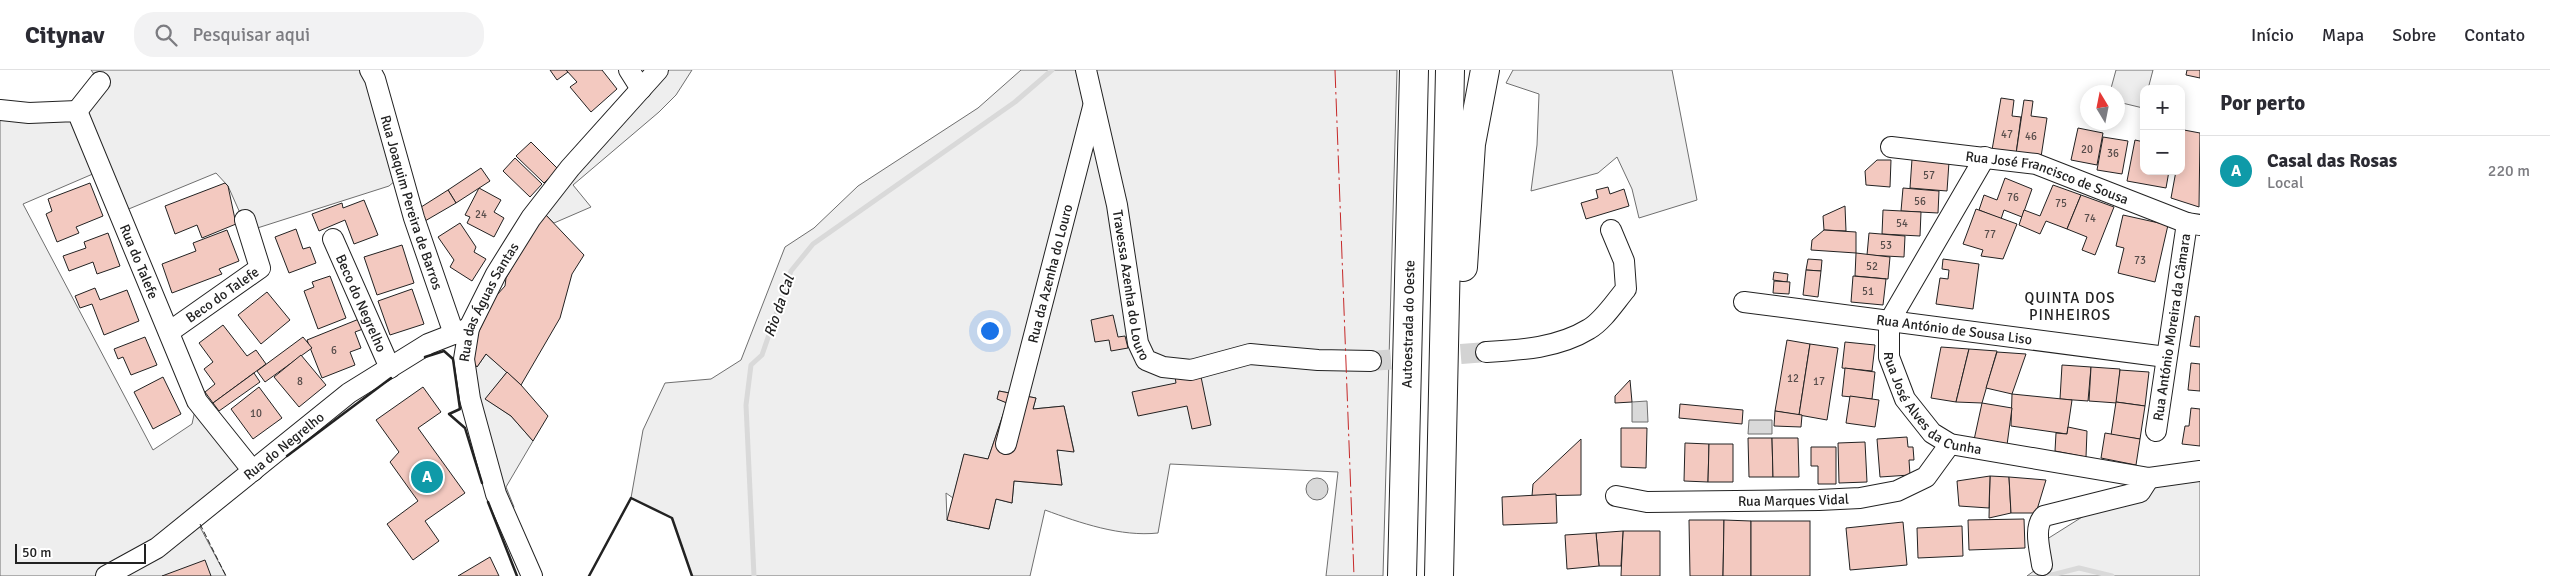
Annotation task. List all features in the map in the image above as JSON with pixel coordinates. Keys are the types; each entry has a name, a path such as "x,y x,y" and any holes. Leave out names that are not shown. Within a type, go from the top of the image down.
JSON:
{"highway":[{"name":"Autoestrada do Oeste","path":"1402,576 1414,70"},
{"path":"1439,576 1450,70"},
{"path":"1442,419 1458,344 1471,144 1485,70"}],"street":[{"name":"Rua Joaquim Pereira de Barros","path":"370,70 375,79 414,218 462,331"},
{"path":"629,70 641,89"},
{"name":"Rua das Águas Santas","path":"532,576 496,494 470,399 462,331 532,218 570,168 658,70"},
{"path":"1086,70 1094,102"},
{"path":"0,110 29,113 77,111 100,82"},
{"name":"Travessa Azenha do Louro","path":"1094,102 1117,205 1138,342 1146,360 1163,367 1191,370 1250,354 1318,360 1371,360"},
{"name":"Rua da Azenha do Louro","path":"1006,444 1094,102"},
{"name":"Rua do Talefe","path":"77,111 197,401 253,472"},
{"name":"Rua José Francisco de Sousa","path":"1891,147 2036,164 2194,224"},
{"name":"Rua José Alves da Cunha","path":"1985,157 1889,322 1888,356 1905,399 1932,433 1950,444 2150,478 2200,471"},
{"name":"Beco do Talefe","path":"169,332 260,268 245,220"},
{"name":"Rua António Moreira da Câmara","path":"2156,431 2166,356 2194,224"},
{"path":"1486,352 1527,349 1563,341 1590,329 1626,290 1624,261 1612,230"},
{"name":"Beco do Negrelho","path":"333,239 390,368"},
{"name":"Rua António de Sousa Liso","path":"1744,302 2166,356"},
{"name":"Rua do Negrelho","path":"106,576 157,548 350,393 428,344 462,331"},
{"name":"Rua Marques Vidal","path":"1616,496 1647,502 1860,498 1897,491 1926,477 1950,444"},
{"path":"2042,565 2038,528 2039,521 2044,516 2140,492 2150,478"}],"shaded area":[{"path":"91,70 370,70 402,175 389,186 248,231 228,186 216,173 119,213 102,170 23,204 153,450 192,424 197,401 253,471 199,525 226,576 0,576 0,110 77,111 100,82"},
{"path":"658,70 692,70 676,95 659,112 573,185 591,207 554,223 539,208"},
{"path":"1021,70 1397,70 1383,576 1326,576 1338,472 1170,464 1158,533 1144,534 1115,531 1072,520 1045,510 1030,576 692,576 672,518 631,498 643,430 665,383 711,379 741,360 785,247 814,228 858,186 978,108","holes":["999,391 1036,398 1033,409 1064,406 1074,451 1057,450 1062,485 1014,481 1012,503 996,499 989,529 947,520 946,493 953,498 964,455 988,459 1007,403 998,399"]},
{"path":"1513,70 1672,70 1697,200 1639,218 1632,189 1617,157 1598,173 1531,191 1537,145 1539,94 1506,83"},
{"path":"2116,70 2153,70 2149,85 2140,85 2140,107 2125,104 2125,85 2112,85"},
{"path":"486,354 507,372 486,399 511,416 533,441 506,487 514,507 507,519 496,494 473,362 477,367"},
{"path":"1647,401 1648,422 1632,422 1632,402"},
{"path":"1749,420 1772,420 1772,434 1748,434"},
{"path":"2200,474 2200,576 2027,576 2042,565 2044,541 2098,507 2152,483"},
{"path":"1313,478 1321,478 1328,485 1328,493 1321,500 1313,500 1306,493 1306,485"}],"building":[{"path":"550,70 567,70 568,72 557,80"},
{"path":"566,70 602,70 617,89 591,112 570,87 577,82"},
{"path":"2187,70 2200,70 2200,78 2186,75"},
{"path":"2001,98 2014,100 2012,116 2021,117 2016,154 1992,150"},
{"path":"2024,100 2033,101 2031,116 2047,118 2041,157 2016,154"},
{"path":"2078,128 2080,130 2103,133 2097,165 2071,160"},
{"path":"2185,130 2200,133 2199,207 2171,198 2175,175 2185,175"},
{"path":"2103,137 2128,141 2122,174 2097,170"},
{"path":"2135,140 2140,141 2140,175 2168,175 2166,188 2127,181"},
{"path":"531,142 558,169 544,183 516,156"},
{"path":"515,158 542,184 530,197 503,171"},
{"path":"1912,159 1949,162 1947,191 1910,188"},
{"path":"1877,160 1891,160 1890,187 1866,185 1865,171"},
{"path":"481,168 490,181 456,203 448,190"},
{"path":"2005,178 2032,189 2022,217 2004,210 2001,219 1979,210 1984,195 1997,200"},
{"path":"90,183 103,216 76,227 79,233 57,242 46,214 52,211 48,199"},
{"path":"225,183 228,186 236,224 202,238 197,225 175,234 165,206"},
{"path":"2053,185 2081,195 2067,229 2046,221 2040,234 2019,225 2024,210 2040,216"},
{"path":"1608,187 1610,194 1624,189 1629,206 1586,219 1581,203 1598,198 1596,190"},
{"path":"479,188 501,200 494,212 504,218 494,237 467,223 470,217 465,215"},
{"path":"1903,188 1939,191 1938,213 1901,211"},
{"path":"448,190 456,203 425,221 418,209"},
{"path":"2081,195 2114,207 2095,255 2082,250 2087,237 2067,229"},
{"path":"364,200 378,235 354,244 345,220 319,231 312,214 342,203 343,208"},
{"path":"1845,206 1846,231 1824,230 1823,216"},
{"path":"1976,209 2017,224 2003,259 1981,256 1983,250 1963,244"},
{"path":"1883,210 1921,212 1920,236 1882,234"},
{"path":"544,213 584,255 572,274 560,318 521,385 486,354 477,367 473,362 478,333 496,296 505,286 506,278"},
{"path":"2123,215 2168,225 2155,282 2118,273 2124,248 2116,246"},
{"path":"460,223 476,247 474,252 486,259 472,281 450,267 454,260 438,237"},
{"path":"296,229 303,249 310,247 316,263 289,273 275,237"},
{"path":"227,230 239,261 219,269 222,274 172,293 162,264 196,251 193,243"},
{"path":"1824,230 1856,232 1856,253 1811,250 1812,240"},
{"path":"108,233 120,266 97,274 93,262 69,271 63,256 86,248 84,242"},
{"path":"1869,233 1905,236 1904,257 1867,255"},
{"path":"402,245 414,283 377,295 364,257"},
{"path":"1856,253 1890,257 1888,279 1855,276"},
{"path":"1808,259 1822,260 1821,271 1806,270"},
{"path":"1943,259 1979,264 1973,309 1936,304 1940,278 1948,279 1949,270 1942,269"},
{"path":"1806,270 1821,271 1818,297 1803,295"},
{"path":"1774,272 1788,274 1787,282 1773,280"},
{"path":"330,276 346,318 318,329 304,291 314,287 312,282"},
{"path":"1853,276 1886,279 1883,305 1851,302"},
{"path":"1774,281 1790,282 1789,294 1773,293"},
{"path":"95,288 100,300 127,290 139,321 104,335 92,304 80,308 75,296"},
{"path":"412,289 424,324 390,335 378,301"},
{"path":"267,292 290,320 261,344 238,315"},
{"path":"1113,315 1118,337 1125,336 1128,348 1111,351 1109,340 1095,342 1091,320"},
{"path":"2195,316 2200,317 2200,347 2190,346"},
{"path":"359,319 363,329 355,332 361,348 350,352 355,365 322,378 307,340"},
{"path":"223,325 247,356 256,350 266,364 213,403 205,392 215,384 204,369 213,362 199,343"},
{"path":"145,337 157,365 131,375 123,357 118,359 114,349"},
{"path":"303,337 312,348 265,382 257,371"},
{"path":"1787,340 1810,344 1799,415 1775,411"},
{"path":"1845,342 1875,345 1872,371 1842,368"},
{"path":"1810,344 1838,348 1827,420 1799,415"},
{"path":"1941,347 1969,349 1956,402 1931,398"},
{"path":"1969,349 1997,351 1982,403 1956,402"},
{"path":"1997,352 2026,354 2012,394 1986,388"},
{"path":"301,355 326,385 299,407 274,377"},
{"path":"2191,363 2200,364 2200,391 2188,390"},
{"path":"2062,365 2091,367 2088,401 2060,399"},
{"path":"2091,367 2120,369 2117,403 2089,401"},
{"path":"1845,368 1875,372 1872,399 1842,396"},
{"path":"2120,370 2149,372 2145,406 2116,402"},
{"path":"507,372 548,416 533,441 511,416 485,399"},
{"path":"1200,372 1211,425 1192,429 1187,406 1138,416 1132,392 1176,383 1175,377"},
{"path":"254,373 260,382 219,411 213,403"},
{"path":"163,377 181,414 153,429 134,392"},
{"path":"1630,380 1632,402 1615,403 1615,396"},
{"path":"259,387 282,418 253,439 231,409"},
{"path":"423,387 441,412 418,428 465,493 425,521 439,541 413,560 387,524 418,501 390,462 399,452 376,420"},
{"path":"999,391 1036,398 1033,409 1064,406 1074,452 1057,450 1062,485 1014,481 1012,503 996,499 989,529 947,520 964,454 988,459 1007,403 997,399"},
{"path":"2012,394 2072,400 2067,434 2011,426"},
{"path":"1850,396 1879,400 1875,427 1846,423"},
{"path":"2116,402 2145,406 2140,439 2111,435"},
{"path":"1982,403 2012,408 2007,445 1974,440"},
{"path":"1680,404 1743,410 1742,424 1679,418"},
{"path":"2191,408 2200,409 2200,446 2182,444 2185,426 2189,426"},
{"path":"1775,411 1802,415 1801,427 1774,426"},
{"path":"2068,427 2087,431 2086,457 2055,451 2056,433 2067,434"},
{"path":"1621,428 1647,428 1646,468 1621,467"},
{"path":"2105,433 2140,439 2136,465 2101,458"},
{"path":"1907,437 1908,447 1913,447 1914,460 1909,460 1910,475 1880,477 1877,439"},
{"path":"1748,438 1772,438 1773,477 1749,477"},
{"path":"1772,438 1798,438 1799,477 1773,477"},
{"path":"1581,439 1581,495 1532,496 1533,484"},
{"path":"1865,442 1867,482 1839,483 1838,443"},
{"path":"1685,443 1709,444 1708,482 1684,481"},
{"path":"1709,444 1733,444 1733,482 1708,482"},
{"path":"1811,447 1836,447 1836,484 1818,484 1818,466 1811,466"},
{"path":"1990,476 2009,477 2011,513 1989,518"},
{"path":"1990,476 1989,508 1959,506 1957,481"},
{"path":"2009,477 2046,480 2036,513 2011,513"},
{"path":"1556,494 1557,523 1503,525 1502,497"},
{"path":"2024,519 2025,548 1969,550 1968,520"},
{"path":"1689,520 1724,520 1723,576 1690,576"},
{"path":"1724,520 1751,521 1751,576 1723,576"},
{"path":"1751,521 1810,521 1810,576 1751,576"},
{"path":"1903,522 1907,565 1850,570 1846,528"},
{"path":"1962,526 1963,556 1918,558 1917,528"},
{"path":"1623,531 1660,531 1660,576 1621,576"},
{"path":"1623,531 1621,566 1599,566 1596,533"},
{"path":"1596,533 1599,566 1567,569 1565,535"},
{"path":"490,557 499,576 458,576"},
{"path":"205,560 211,576 162,576"}],"waterway":[{"name":"Rio da Cal","path":"754,576 746,405 751,365 762,355 791,271 813,244 1015,102 1052,70"},
{"path":"2048,576 2079,568 2112,576"}],"tunnel":[{"path":"1371,361 1486,352"}],"fence":[{"path":"200,524 226,576"}],"wall":[{"path":"425,357 444,351 453,359 460,409 449,414 465,428 482,483"},
{"path":"287,456 391,378"},
{"path":"589,576 631,498 672,518 692,576"},
{"path":"488,502 517,576"}],"power":[{"path":"1335,70 1354,576"}],"place":[{"name":"Casal das Rosas","path":"427,477"}],"district":[{"name":"QUINTA DOS PINHEIROS","path":"2070,306"}]}
